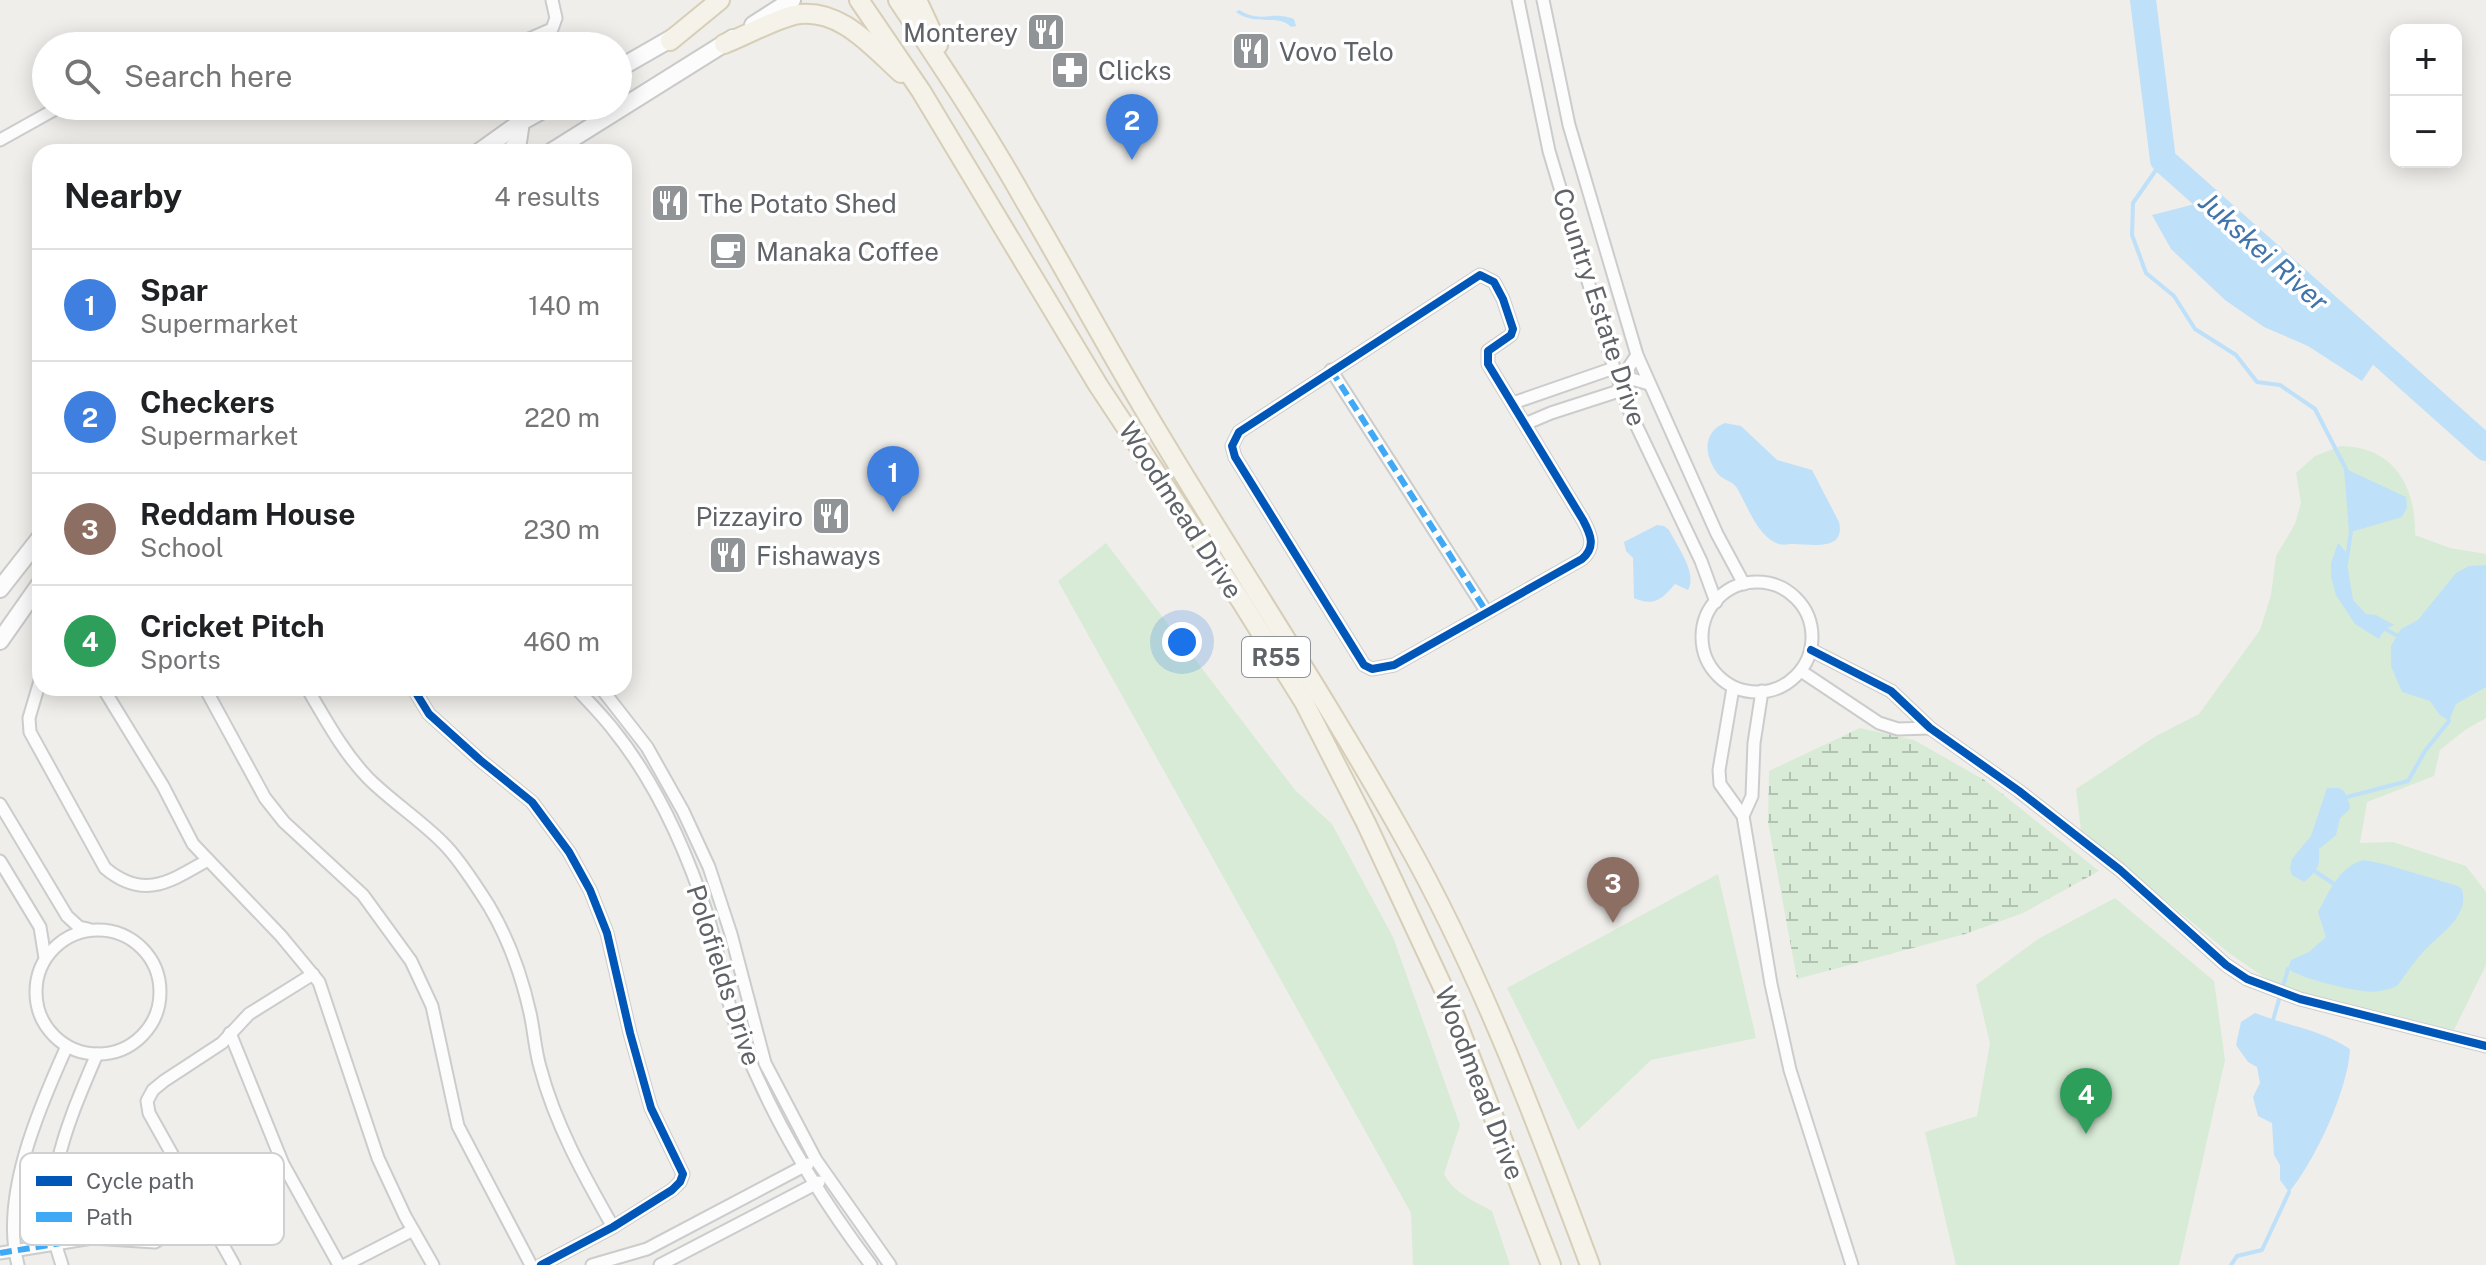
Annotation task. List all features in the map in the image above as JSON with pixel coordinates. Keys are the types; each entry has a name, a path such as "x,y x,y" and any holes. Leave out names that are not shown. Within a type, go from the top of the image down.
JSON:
{"main road":[{"path":"670,41 720,0"},
{"path":"632,61 670,41 732,0"},
{"path":"632,101 792,0"},
{"name":"Woodmead Drive","path":"859,0 921,91 1098,385 1233,588 1304,702 1366,823 1446,994 1551,1265"},
{"name":"Woodmead Drive","path":"898,0 1026,201 1099,334 1406,841 1469,966 1536,1121 1590,1265"},
{"path":"917,0 933,31 948,75"},
{"path":"724,44 798,14 826,17 846,25 921,91"},
{"path":"490,144 525,120"},
{"path":"564,144 602,120"},
{"path":"516,144 521,122"},
{"path":"0,589 32,548"},
{"path":"0,641 32,595"}],"street":[{"path":"545,32 552,29 556,18 552,0"},
{"name":"Country Estate Drive","path":"1518,0 1549,151 1614,368 1629,410 1701,561 1716,602"},
{"name":"Country Estate Drive","path":"1543,0 1569,125 1637,355 1717,534 1744,584"},
{"path":"0,140 36,120"},
{"path":"1480,275 1494,282 1512,323 1511,335 1488,351 1488,364 1583,520 1592,544 1591,550 1582,559 1394,665 1375,670 1364,665 1233,451 1234,438 1239,432 1331,370 1480,275"},
{"path":"1525,424 1622,390 1637,355"},
{"path":"1513,403 1614,368 1625,377 1649,384"},
{"path":"1331,370 1486,611"},
{"path":"1766,583 1788,590 1804,606 1812,628 1811,650 1801,671 1784,685 1762,691 1747,692 1719,679 1708,665 1702,632 1706,616 1716,602 1744,584 1766,583"},
{"path":"1811,650 1880,684 1930,728 2031,800 2120,870 2226,965 2261,986 2300,999 2486,1046"},
{"path":"1801,671 1879,723 1911,730 1930,728"},
{"path":"1733,688 1719,779 1721,789 1743,816 1771,984 1790,1070 1852,1265"},
{"path":"1743,816 1752,796 1754,743 1762,691"},
{"path":"36,696 29,718 30,732 105,868 116,878 143,887 158,886 208,860"},
{"path":"108,696 163,786 193,844 281,936 323,990 378,1158 433,1265"},
{"path":"209,696 265,798 284,822 363,895 411,961 432,1006 458,1126 531,1265"},
{"path":"312,696 353,761 371,781 445,844 488,905 506,938 522,986 540,1066 555,1112 580,1170 613,1227"},
{"path":"418,696 438,723 532,802 569,852 590,890 607,933 651,1108 683,1174 677,1186 613,1227 541,1265"},
{"name":"Polofields Drive","path":"583,696 614,730 654,791 681,847 708,918 737,1031 761,1088 815,1184 843,1229 871,1265"},
{"name":"Polofields Drive","path":"607,696 647,747 683,811 709,867 731,934 765,1063 827,1178 890,1265"},
{"path":"0,804 67,916 79,927 115,932 132,939 155,966 160,983 160,1001 155,1018 145,1033 131,1045 115,1052 97,1054 67,1046 55,1038 39,1014 35,985 45,958 66,938 90,929"},
{"path":"0,861 40,927 45,958"},
{"path":"171,1153 149,1113 147,1101 153,1090 212,1050 249,1014 313,974"},
{"path":"230,1033 279,1153"},
{"path":"25,1153 42,1103 67,1046"},
{"path":"60,1153 73,1112 97,1054"},
{"path":"592,1265 647,1249 816,1160"},
{"path":"284,1166 339,1265"},
{"path":"18,1265 6,1251 14,1187 20,1169"},
{"path":"647,1249 659,1265 827,1178"},
{"path":"345,1265 413,1230"},
{"path":"6,1251 42,1245"},
{"path":"55,1245 62,1265"},
{"path":"223,1245 234,1265"}],"green space":[{"path":"2341,446 2375,453 2398,472 2411,501 2415,535 2450,548 2486,554 2486,718 2440,750 2434,776 2367,802 2360,843 2393,842 2466,866 2486,892 2486,965 2454,1030 2275,985 2229,953 2081,830 2076,789 2156,736 2199,714 2260,630 2271,595 2276,556 2295,524 2301,503 2296,473 2315,456"},
{"path":"1106,543 1295,790 1332,824 1393,937 1460,1125 1444,1174 1459,1191 1492,1211 1510,1265 1413,1265 1411,1213 1058,581"},
{"path":"1860,728 1914,740 1986,781 2099,871 2023,913 1965,934 1797,979 1768,822 1769,771"},
{"path":"1718,874 1756,1038 1651,1060 1578,1130 1507,988"},
{"path":"2115,898 2214,981 2225,1060 2179,1265 1956,1265 1925,1132 1977,1116 1990,1043 1976,985 2038,939"}],"water":[{"path":"1239,10 1260,17 1294,19 1296,26 1291,27 1280,21 1251,19 1236,12"},
{"path":"2207,201 2230,233 2276,278 2387,344 2362,381 2308,346 2264,327 2225,300 2171,249 2152,215"},
{"path":"1725,423 1741,426 1777,460 1812,470 1839,522 1837,538 1825,544 1783,545 1763,533 1737,488 1718,474 1710,460 1709,438"},
{"path":"2346,469 2406,497 2407,507 2402,517 2351,532"},
{"path":"1657,525 1669,530 1685,560 1690,583 1688,590 1675,584 1662,597 1647,602 1634,598 1633,558 1626,551 1624,542"},
{"path":"2338,543 2345,551 2353,600 2366,614 2376,615 2394,625 2385,629 2379,639 2355,624 2336,595 2331,563"},
{"path":"2486,565 2486,687 2456,704 2449,721 2439,714 2430,701 2402,692 2391,666 2391,646 2401,629 2418,620 2456,573 2469,566"},
{"path":"2327,788 2344,791 2349,810 2340,818 2336,835 2319,849 2317,868 2304,882 2292,875 2292,859 2311,836"},
{"path":"2364,860 2458,886 2462,889 2463,898 2459,914 2420,955 2397,986 2389,989 2372,992 2347,988 2314,980 2288,969 2291,960 2309,952 2326,937 2318,912 2342,874"},
{"path":"2255,1013 2315,1032 2350,1049 2337,1104 2309,1162 2289,1192 2280,1180 2280,1165 2274,1155 2272,1123 2258,1116 2253,1097 2260,1083 2257,1067 2248,1062 2236,1045 2241,1022"}],"waterway":[{"name":"Jukskei River","path":"2143,0 2163,160 2486,448"},
{"path":"2163,160 2133,203 2132,235 2146,273 2174,296 2195,329 2236,355 2257,382 2280,385 2315,409 2346,469 2351,532 2346,564"},
{"path":"2385,629 2398,636"},
{"path":"2347,797 2408,781 2425,751 2449,721"},
{"path":"2316,872 2334,884"},
{"path":"2273,1020 2288,969"},
{"path":"2231,1265 2237,1256 2262,1250 2289,1192"}],"marked path":[{"path":"1331,370 1486,611"},
{"path":"0,1253 49,1245"}],"cycle path":[{"path":"1480,275 1494,282 1513,329 1511,335 1488,351 1488,364 1583,520 1591,545 1582,559 1394,665 1372,669 1364,665 1235,457 1232,446 1239,432 1480,275"},
{"path":"1811,650 1891,691 1930,728 2019,791 2120,870 2226,965 2247,979 2300,999 2486,1046"},
{"path":"418,696 429,714 532,802 569,852 590,890 607,933 651,1108 683,1174 672,1190 613,1227 541,1265"}],"place":[{"name":"Monterey","path":"1046,32"},
{"name":"Vovo Telo","path":"1251,51"},
{"name":"Clicks","path":"1070,70"},
{"name":"Checkers","path":"1132,160"},
{"name":"The Potato Shed","path":"670,203"},
{"name":"Manaka Coffee","path":"728,251"},
{"name":"Spar","path":"893,512"},
{"name":"Pizzayiro","path":"831,516"},
{"name":"Fishaways","path":"728,555"},
{"name":"Reddam House","path":"1613,923"},
{"name":"Cricket Pitch","path":"2086,1134"}]}
